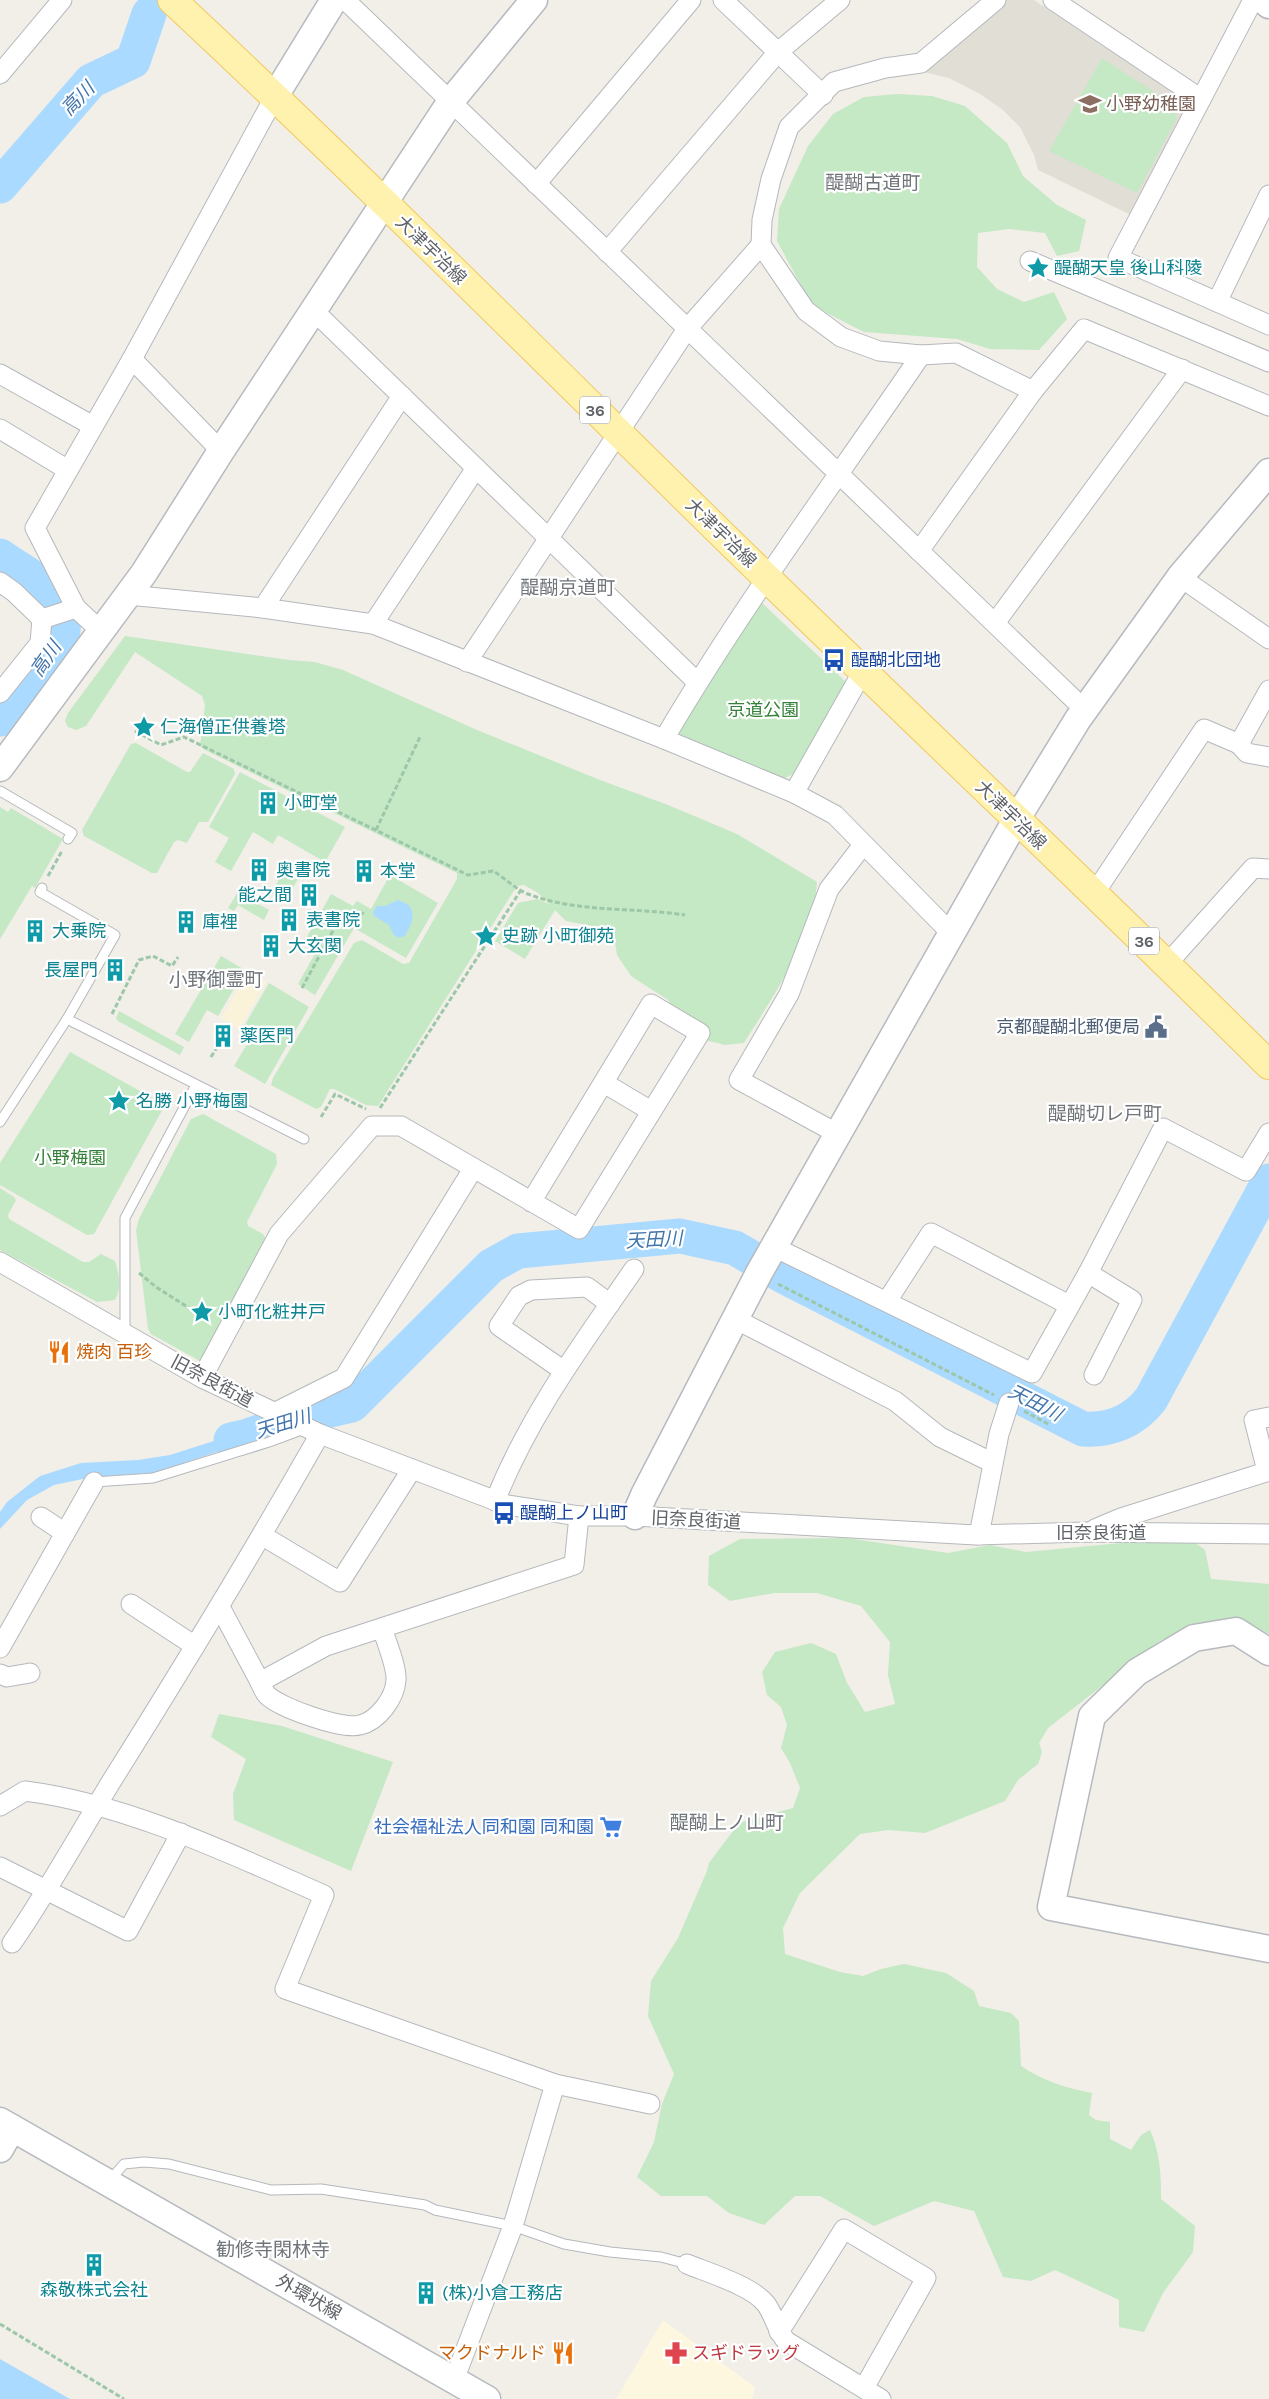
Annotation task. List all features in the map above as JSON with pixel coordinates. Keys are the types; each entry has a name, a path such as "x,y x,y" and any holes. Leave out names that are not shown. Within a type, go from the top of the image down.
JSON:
{"main road":[{"name":"大津宇治線","path":"172,0 275,96 766,577 1269,1065"}],"street":[{"path":"102,632 76,608 35,528 132,359 275,96 334,0"},
{"path":"345,0 1085,710"},
{"path":"0,768 102,632 128,594 450,101 534,0"},
{"path":"536,184 691,0"},
{"path":"723,0 823,95"},
{"path":"607,252 778,52 840,0"},
{"path":"996,0 921,63 885,68 834,82 789,127 771,179 762,220 761,245 806,311 841,337 879,351 921,355 956,353 1033,391"},
{"path":"1053,0 1201,99"},
{"path":"1253,0 1118,258 1269,325"},
{"path":"1262,0 1269,5"},
{"path":"0,74 59,1"},
{"path":"1217,302 1269,196"},
{"path":"467,662 687,329 761,245"},
{"path":"1030,260 1269,362"},
{"path":"314,311 697,682"},
{"path":"919,551 1033,391 1084,328 1269,406"},
{"path":"664,739 697,682 766,577 921,355"},
{"path":"132,359 221,451"},
{"path":"995,623 1182,369"},
{"path":"0,374 93,426"},
{"path":"263,608 402,396"},
{"path":"0,429 68,470"},
{"path":"373,624 476,468"},
{"path":"635,1516 644,1495 759,1273 1016,820 1085,710 1180,577 1269,472"},
{"path":"1180,577 1269,639"},
{"path":"0,582 14,592 42,619"},
{"path":"128,594 263,608 373,624 664,739 794,793 835,815 952,934"},
{"path":"42,619 76,608"},
{"path":"0,693 40,643 42,619"},
{"path":"794,793 863,671"},
{"path":"1239,744 1269,690"},
{"path":"1094,894 1204,729 1239,744 1247,753 1269,757"},
{"path":"838,1134 739,1080 790,994 829,889 864,845"},
{"path":"1167,964 1253,868 1269,869"},
{"path":"202,1378 279,1234 372,1126 401,1126 473,1169 579,1230 700,1033 651,1004 531,1202"},
{"path":"604,1083 651,1111"},
{"path":"774,1247 1032,1373 1088,1273 1163,1128 1246,1171 1269,1132"},
{"path":"274,1413 344,1378 473,1169"},
{"path":"887,1301 931,1233 1069,1305"},
{"name":"旧奈良街道","path":"2,1267 125,1333 202,1378 274,1413 309,1429 506,1505 579,1516 635,1516 979,1535 1087,1532 1269,1534"},
{"path":"495,1501 508,1467 548,1394 634,1270"},
{"path":"1088,1273 1132,1300 1094,1375"},
{"path":"564,1371 499,1326 519,1296 531,1290 587,1287 610,1304"},
{"path":"735,1319 895,1401 940,1437 993,1463"},
{"path":"979,1535 998,1434 1009,1403"},
{"path":"1087,1532 1121,1518 1268,1471 1254,1420 1269,1417"},
{"path":"12,1943 47,1892 96,1807 262,1536 309,1429"},
{"path":"262,1536 340,1582 412,1468"},
{"path":"0,1648 94,1482"},
{"path":"260,1682 326,1646 574,1565 579,1516"},
{"path":"41,1517 65,1532"},
{"path":"131,1604 195,1646"},
{"path":"220,1607 267,1695 295,1712 348,1726 360,1726 373,1720 391,1697 397,1678 382,1628"},
{"path":"1269,1652 1236,1631 1194,1638 1137,1672 1092,1716 1051,1907 1269,1949"},
{"path":"0,1674 7,1678 30,1673"},
{"path":"0,1806 25,1791 96,1807 181,1833 324,1895 285,1989 555,2084 650,2104"},
{"path":"0,1867 128,1931 181,1833"},
{"path":"454,2380 513,2226 555,2084"},
{"name":"外環状線","path":"4,2133 108,2183 487,2399"},
{"path":"779,2332 844,2229 926,2278 864,2388"},
{"path":"687,2264 756,2295 766,2305 779,2332 786,2341 881,2399"}],"lane":[{"path":"0,791 72,833 68,839"},
{"path":"0,1122 67,1019 115,935 40,892 42,888"},
{"path":"67,1019 304,1139"},
{"path":"125,1333 124,1218 196,1085"},
{"path":"94,1482 153,1478 309,1429"},
{"path":"108,2183 124,2164 144,2162 169,2164 271,2190 321,2189 373,2195 425,2205 435,2210 513,2226 564,2244 610,2252 661,2257 687,2264"}],"path":[{"path":"135,731 161,745 184,737 468,875 493,871 521,890 570,906 655,910 685,915"},
{"path":"376,830 420,736"},
{"path":"42,888 68,839"},
{"path":"376,1114 521,890"},
{"path":"302,988 336,925 345,919 360,915 366,911"},
{"path":"112,1014 139,960 153,956 172,966 178,957"},
{"path":"211,1057 216,1049"},
{"path":"321,1118 335,1094 368,1110"},
{"path":"125,1262 156,1287 200,1315"},
{"path":"759,1273 1050,1425"},
{"path":"0,2324 124,2399"}],"shaded area":[{"name":"小野幼稚園","path":"1006,0 1034,0 1185,97 1188,110 1133,216 1038,170 1034,155 1020,127 1003,110 980,94 949,78 923,72"},
{"name":"スギドラッグ","path":"663,2320 755,2387 752,2399 616,2399"}],"green space":[{"path":"1102,58 1168,101 1177,118 1137,193 1049,151"},
{"path":"897,94 932,96 965,106 1007,143 1023,176 1057,205 1086,220 1079,251 1057,256 1045,233 1009,229 978,233 977,267 997,289 1024,302 1054,292 1067,319 1039,350 990,349 957,339 864,332 821,310 809,300 777,241 779,209 808,146 833,114 864,97"},
{"name":"京道公園","path":"761,602 846,682 796,773 778,781 679,739 678,733"},
{"path":"125,636 289,660 315,662 343,670 477,730 737,834 817,882 808,924 790,966 744,1043 725,1045 709,1041 683,1026 668,1000 631,976 617,955 613,930 566,921 555,910 525,959 495,941 518,903 537,899 549,904 538,893 524,885 517,886 378,1106 366,1105 334,1089 330,1089 321,1107 316,1109 271,1085 273,1078 354,943 362,940 403,964 409,963 457,879 457,873 205,750 200,746 205,705 202,696 135,652 86,726 76,730 68,727 65,721 68,713"},
{"path":"136,743 187,772 190,772 203,753 234,769 235,774 208,822 199,822 187,843 178,840 174,842 157,873 152,873 84,836 82,830 131,744"},
{"path":"240,772 345,827 325,862 278,835 273,844 253,832 231,871 215,862 229,838 209,827"},
{"path":"0,807 8,812 11,808 63,839 35,888 32,886 0,939"},
{"path":"290,861 304,869 285,901 271,893"},
{"path":"390,875 438,903 406,958 354,928 315,995 298,984 317,950 304,942 331,894 353,906 357,901 371,909"},
{"path":"238,892 269,910 264,920 238,905 234,911 228,908"},
{"path":"221,956 245,970 218,1016 207,1010 189,1042 175,1034"},
{"path":"269,983 309,1007 265,1084 234,1066 252,1036 242,1030"},
{"path":"119,1011 184,1047 180,1055 118,1021 116,1018"},
{"name":"小野梅園","path":"70,1052 165,1105 94,1234 87,1235 0,1185 0,1163"},
{"path":"203,1114 276,1154 277,1164 247,1222 248,1226 263,1234 265,1238 204,1358 200,1361 151,1334 148,1329 136,1230 139,1219 191,1119"},
{"path":"0,1188 16,1200 8,1215 9,1219 83,1262 89,1262 101,1254 115,1261 119,1276 119,1286 115,1300 97,1302 0,1250"},
{"path":"847,1538 948,1553 990,1545 1026,1552 1164,1539 1193,1541 1205,1550 1211,1579 1269,1584 1269,1634 1256,1627 1228,1623 1161,1640 1048,1728 1039,1743 1042,1752 1038,1764 1018,1780 1005,1801 925,1833 888,1830 860,1834 800,1893 783,1928 785,1954 840,1972 863,1976 881,1969 904,1964 946,1973 974,1991 979,2006 1011,2013 1019,2021 1021,2066 1055,2083 1092,2093 1089,2115 1096,2120 1110,2122 1110,2139 1131,2150 1141,2135 1150,2130 1159,2163 1161,2199 1195,2226 1193,2252 1163,2293 1144,2332 1119,2327 1119,2300 1055,2270 1031,2281 1003,2277 974,2211 934,2201 874,2226 820,2196 795,2196 764,2225 729,2213 707,2196 661,2196 637,2177 654,2142 662,2104 674,2074 648,2016 651,1981 678,1938 709,1863 739,1823 793,1808 800,1788 790,1763 781,1748 787,1725 781,1707 767,1695 762,1672 775,1652 811,1643 836,1654 847,1683 865,1712 895,1704 888,1675 890,1642 861,1606 817,1593 774,1593 730,1601 708,1585 709,1556 740,1539"},
{"path":"219,1714 282,1726 393,1762 351,1871 234,1820 233,1794 246,1759 211,1737"}],"sand":[{"path":"248,972 266,983 239,1029 221,1018"}],"water":[{"path":"398,900 409,905 412,913 411,925 405,936 399,938 394,935 389,925 374,916 373,912 377,906 385,906"},
{"path":"270,1423 282,1430 154,1473 92,1477 54,1485 27,1500 0,1529 0,1512 7,1502 40,1476 81,1463 138,1460 170,1455"},
{"path":"0,2359 70,2399 0,2399"}],"waterway":[{"name":"高川","path":"0,186 91,81 133,61 149,14"},
{"name":"高川","path":"0,556 35,579 53,595 63,620 62,636 52,657 0,719"},
{"name":"天田川","path":"231,1440 248,1436 300,1417 352,1405 491,1266 518,1251 680,1236 735,1248 783,1276 1083,1429 1112,1426 1129,1419 1151,1399 1269,1181"}],"place":[{"name":"小野幼稚園","path":"1090,104"},
{"name":"醍醐天皇 後山科陵","path":"1038,268"},
{"name":"醍醐北団地","path":"834,660"},
{"name":"仁海僧正供養塔","path":"144,727"},
{"name":"小町堂","path":"268,803"},
{"name":"奥書院","path":"259,870"},
{"name":"本堂","path":"364,871"},
{"name":"能之間","path":"309,895"},
{"name":"表書院","path":"289,920"},
{"name":"庫裡","path":"186,922"},
{"name":"大乗院","path":"35,931"},
{"name":"史跡 小町御苑","path":"486,936"},
{"name":"大玄関","path":"271,946"},
{"name":"長屋門","path":"115,970"},
{"name":"京都醍醐北郵便局","path":"1156,1027"},
{"name":"薬医門","path":"223,1036"},
{"name":"名勝 小野梅園","path":"119,1101"},
{"name":"小町化粧井戸","path":"202,1312"},
{"name":"焼肉 百珍","path":"59,1352"},
{"name":"醍醐上ノ山町","path":"504,1513"},
{"name":"社会福祉法人同和園 同和園","path":"611,1827"},
{"name":"森敬株式会社","path":"94,2265"},
{"name":"(株)小倉工務店","path":"426,2293"},
{"name":"マクドナルド","path":"563,2353"},
{"name":"スギドラッグ","path":"676,2353"}],"district":[{"name":"醍醐古道町","path":"873,183"},
{"name":"醍醐京道町","path":"568,588"},
{"name":"小野御霊町","path":"216,980"},
{"name":"醍醐切レ戸町","path":"1105,1114"},
{"name":"醍醐上ノ山町","path":"727,1823"},
{"name":"勧修寺閑林寺","path":"273,2250"}]}
